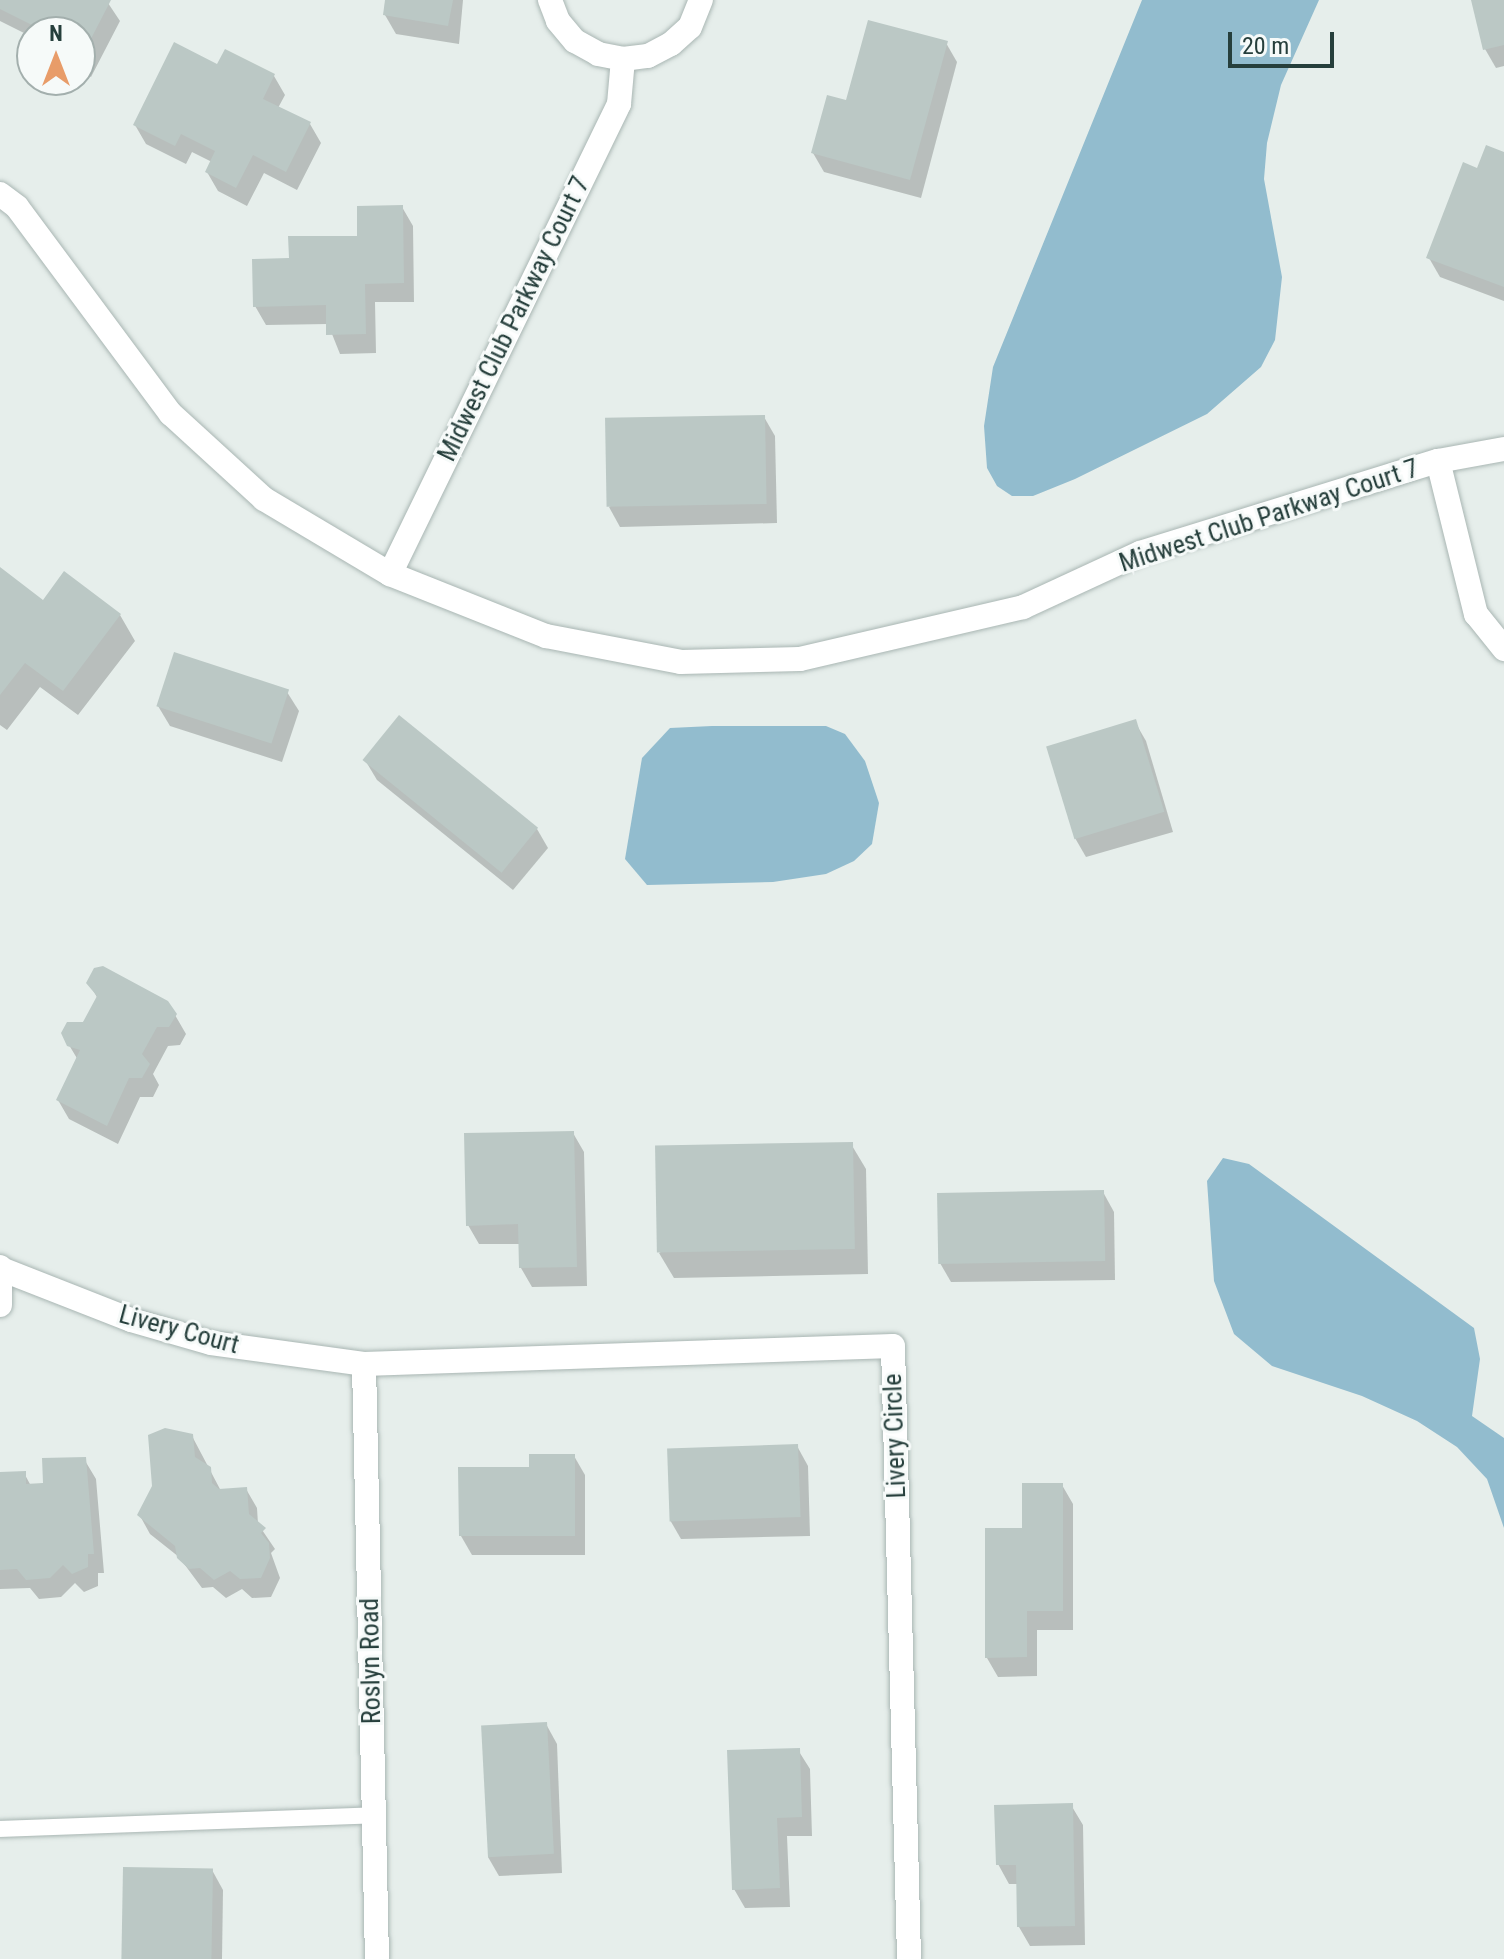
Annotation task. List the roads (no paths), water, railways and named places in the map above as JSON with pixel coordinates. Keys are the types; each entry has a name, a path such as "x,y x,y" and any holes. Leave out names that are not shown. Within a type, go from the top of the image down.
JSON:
{"street":[{"path":"550,0 558,21 575,41 598,54 623,59 648,56 671,44 690,27 701,0"},
{"name":"Midwest Club Parkway Court 7","path":"390,574 619,104 623,59"},
{"name":"Midwest Club Parkway Court 7","path":"0,194 17,207 171,414 264,499 390,574 546,636 681,662 800,659 1023,607 1140,553 1438,461 1504,449"},
{"path":"1438,461 1476,614 1504,649"},
{"path":"0,1305 1,1268"},
{"name":"Livery Court","path":"1,1268 131,1320 211,1343 364,1364"},
{"name":"Livery Circle","path":"364,1364 893,1346 909,1959"},
{"name":"Roslyn Road","path":"364,1364 377,1959"}],"lane":[{"path":"0,1829 374,1815"}],"water":[{"path":"1142,0 1319,0 1281,85 1267,143 1264,179 1282,277 1275,340 1261,367 1207,414 1075,479 1033,496 1012,496 997,486 987,468 984,426 993,367"},
{"path":"826,726 845,734 865,761 879,803 872,844 854,861 826,874 773,882 647,885 625,859 642,758 670,728"},
{"path":"1223,1158 1249,1164 1474,1328 1480,1359 1472,1416 1504,1438 1504,1528 1487,1479 1457,1447 1417,1421 1362,1396 1272,1366 1234,1334 1214,1281 1207,1181"}]}
